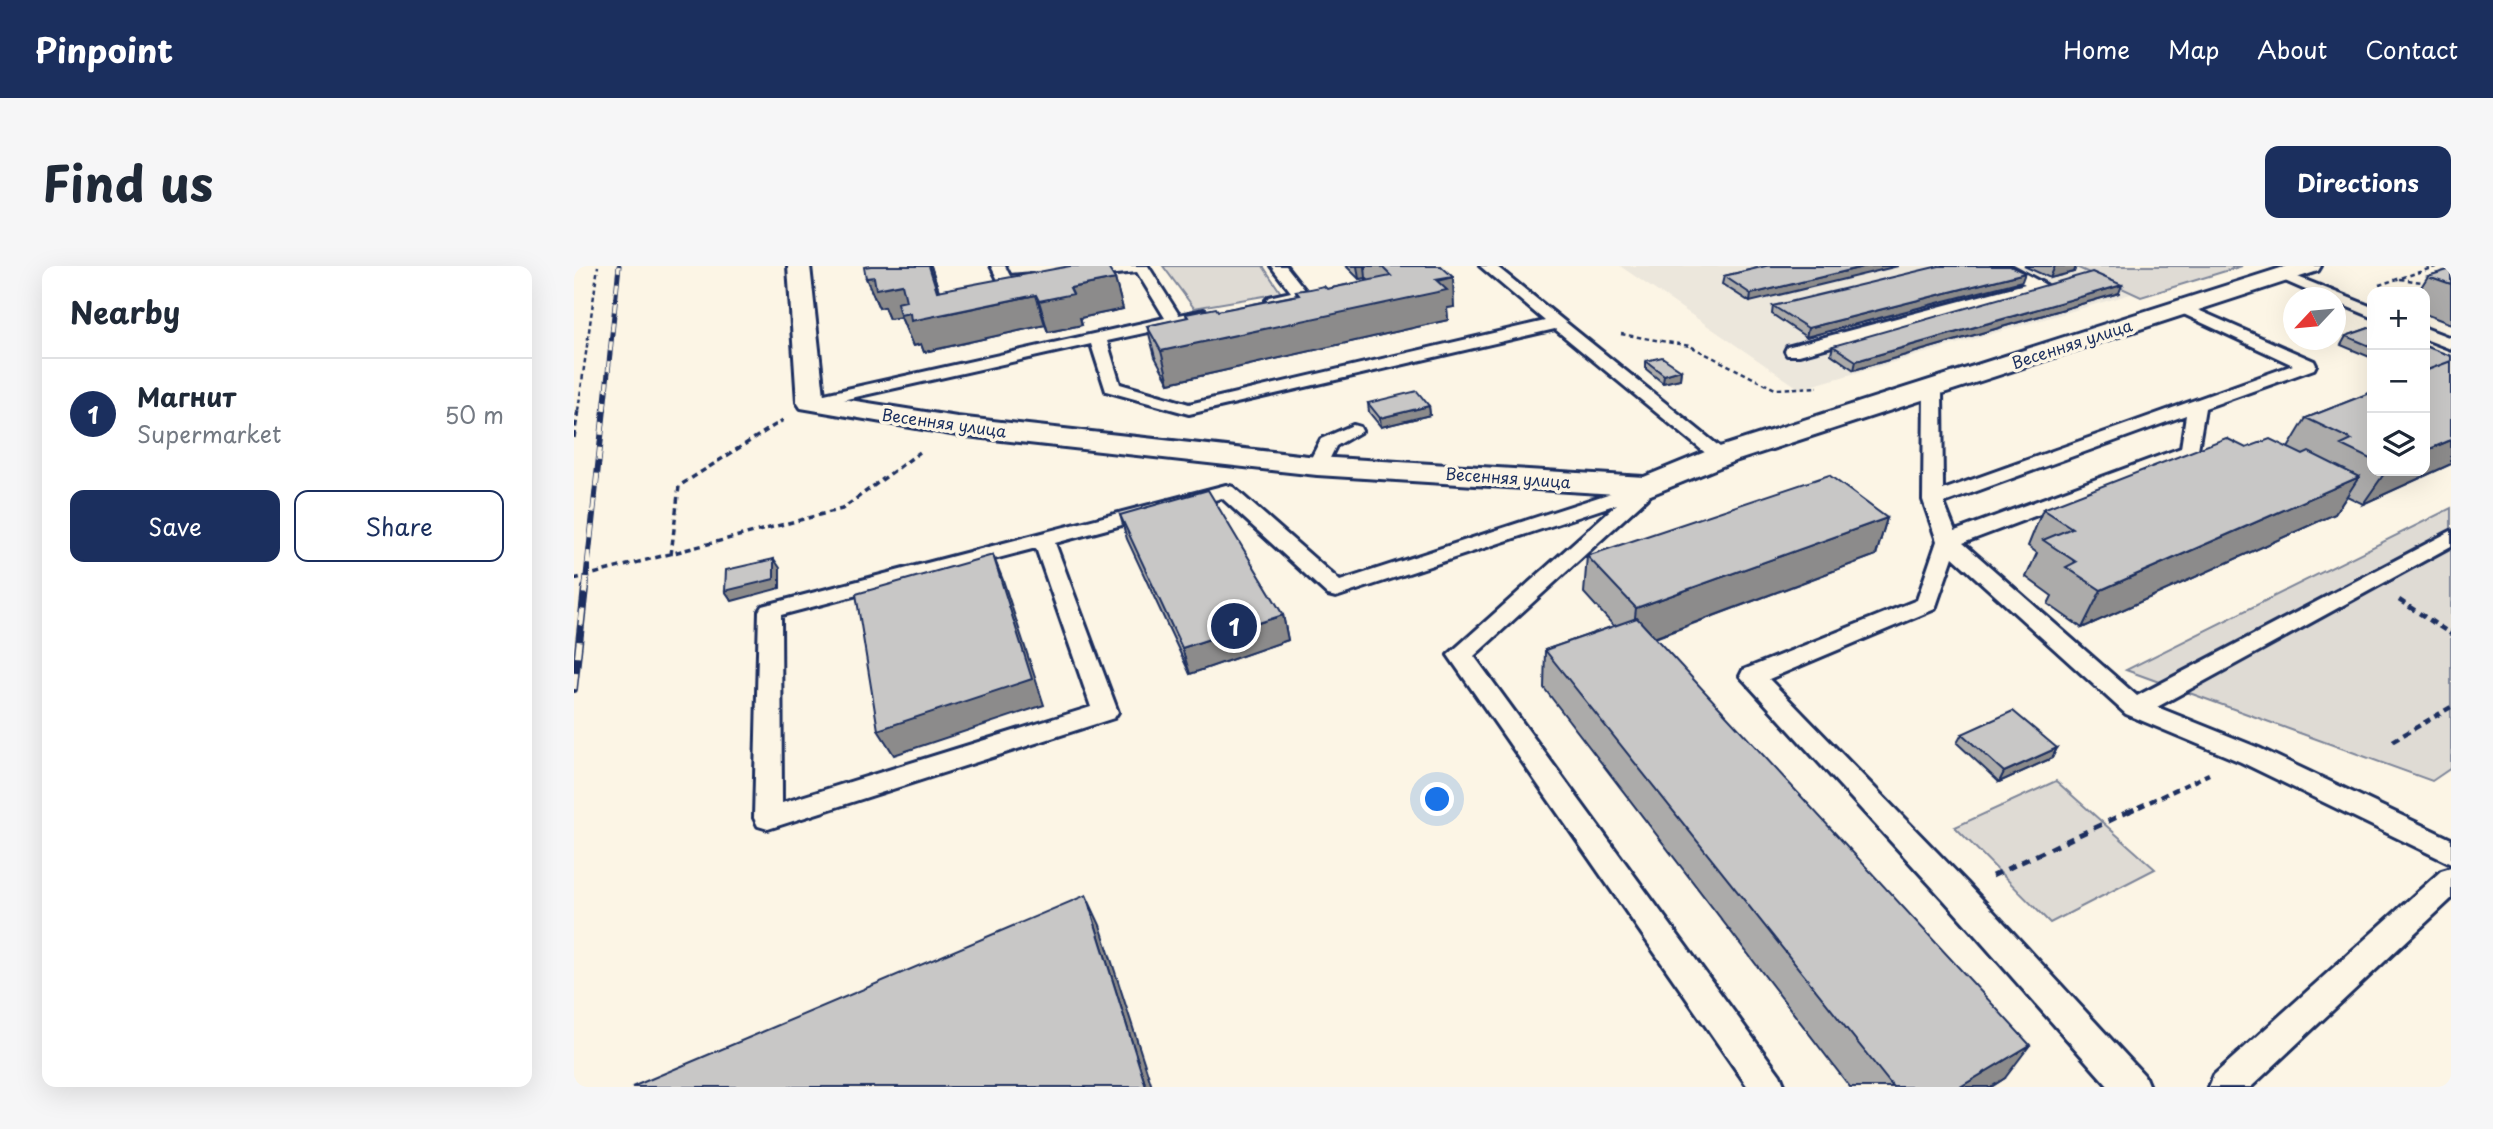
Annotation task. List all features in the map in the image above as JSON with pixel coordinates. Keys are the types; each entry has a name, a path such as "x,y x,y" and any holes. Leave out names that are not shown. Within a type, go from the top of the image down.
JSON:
{"street":[{"path":"799,266 811,402"},
{"name":"Весенняя улица","path":"811,402 957,426 1317,466 1648,487 1721,456 1933,390 2310,266"}],"lane":[{"path":"998,266 1005,281 1142,267 1175,321"},
{"path":"1263,303 1301,295 1278,266"},
{"path":"1487,266 1721,456"},
{"path":"1793,351 2039,285 1999,266"},
{"path":"2283,275 2312,287"},
{"path":"2346,301 2367,310"},
{"path":"1933,500 2308,365 2182,308"},
{"path":"811,402 1225,311"},
{"path":"1098,339 1112,387 1189,409 1559,323"},
{"path":"2430,335 2451,344"},
{"path":"1933,390 1933,500 1948,541 2135,708 2250,755 2451,852"},
{"path":"1948,541 2190,451 2197,404"},
{"path":"1317,466 1328,443 1353,431"},
{"path":"1043,538 1105,712 768,818 770,611 1043,538 1226,491 1336,590 1648,487"},
{"path":"1648,487 1460,655 1768,1087"},
{"path":"2135,708 2451,537"},
{"path":"1948,541 1927,604 1752,676 1956,892 2132,1087"},
{"path":"2226,1087 2451,880"}],"path":[{"path":"574,438 598,266"},
{"path":"2346,295 2438,266"},
{"path":"2398,279 2438,284"},
{"path":"1559,323 1690,346 1775,388 1823,387"},
{"path":"671,555 680,486 811,402"},
{"path":"574,579 842,509 957,426"},
{"path":"2371,582 2451,634"},
{"path":"2393,740 2451,707"},
{"path":"1956,892 2250,755"}],"shaded area":[{"path":"1163,266 1263,266 1281,293 1194,308"},
{"path":"1620,266 2070,266 2131,294 1800,389"},
{"path":"2074,266 2242,266 2141,297"},
{"path":"2451,508 2451,768 2432,781 2126,670"},
{"path":"2056,781 2155,869 2050,923 1955,827"}],"building":[{"path":"929,266 937,291 1070,266 1107,266 1115,279 1070,288 1073,294 1039,301 1036,295 911,321 910,313 900,315 897,303 906,301 902,284 876,289 874,277 866,278 864,267"},
{"path":"1381,266 1441,266 1453,277 1436,280 1447,290 1161,351 1147,326 1188,317 1186,314 1216,308 1218,311 1299,295 1296,291 1324,286 1327,289 1391,276"},
{"path":"1766,266 1867,266 1751,294 1724,276"},
{"path":"1939,266 2010,266 2025,273 1808,328 1773,306"},
{"path":"2451,269 2451,284 2428,276"},
{"path":"2092,272 2122,285 1856,361 1833,346"},
{"path":"2367,329 2367,345 2346,336"},
{"path":"2430,348 2451,356 2451,361 2430,369"},
{"path":"1662,357 1681,370 1664,375 1646,361"},
{"path":"2451,361 2451,440 2430,449 2430,413 2430,369"},
{"path":"1417,391 1429,406 1380,418 1368,403"},
{"path":"2367,394 2367,458 2341,445 2352,440 2306,418"},
{"path":"2226,438 2246,448 2270,439 2303,455 2309,452 2359,477 2101,590 2066,567 2076,562 2043,540 2072,528 2043,509"},
{"path":"1829,475 1887,518 1636,608 1587,556"},
{"path":"1208,490 1283,615 1182,648 1120,515"},
{"path":"993,555 1032,679 878,730 856,594"},
{"path":"774,559 774,579 725,591 726,570"},
{"path":"1637,618 2030,1045 1960,1087 1893,1087 1545,650"},
{"path":"2013,711 2057,748 2004,772 1962,734"},
{"path":"1086,895 1146,1087 632,1087"}],"railway":[{"path":"604,411 619,266"},
{"path":"585,590 604,409"},
{"path":"574,689 585,588"}],"place":[{"name":"Магнит","path":"1234,626"}]}
